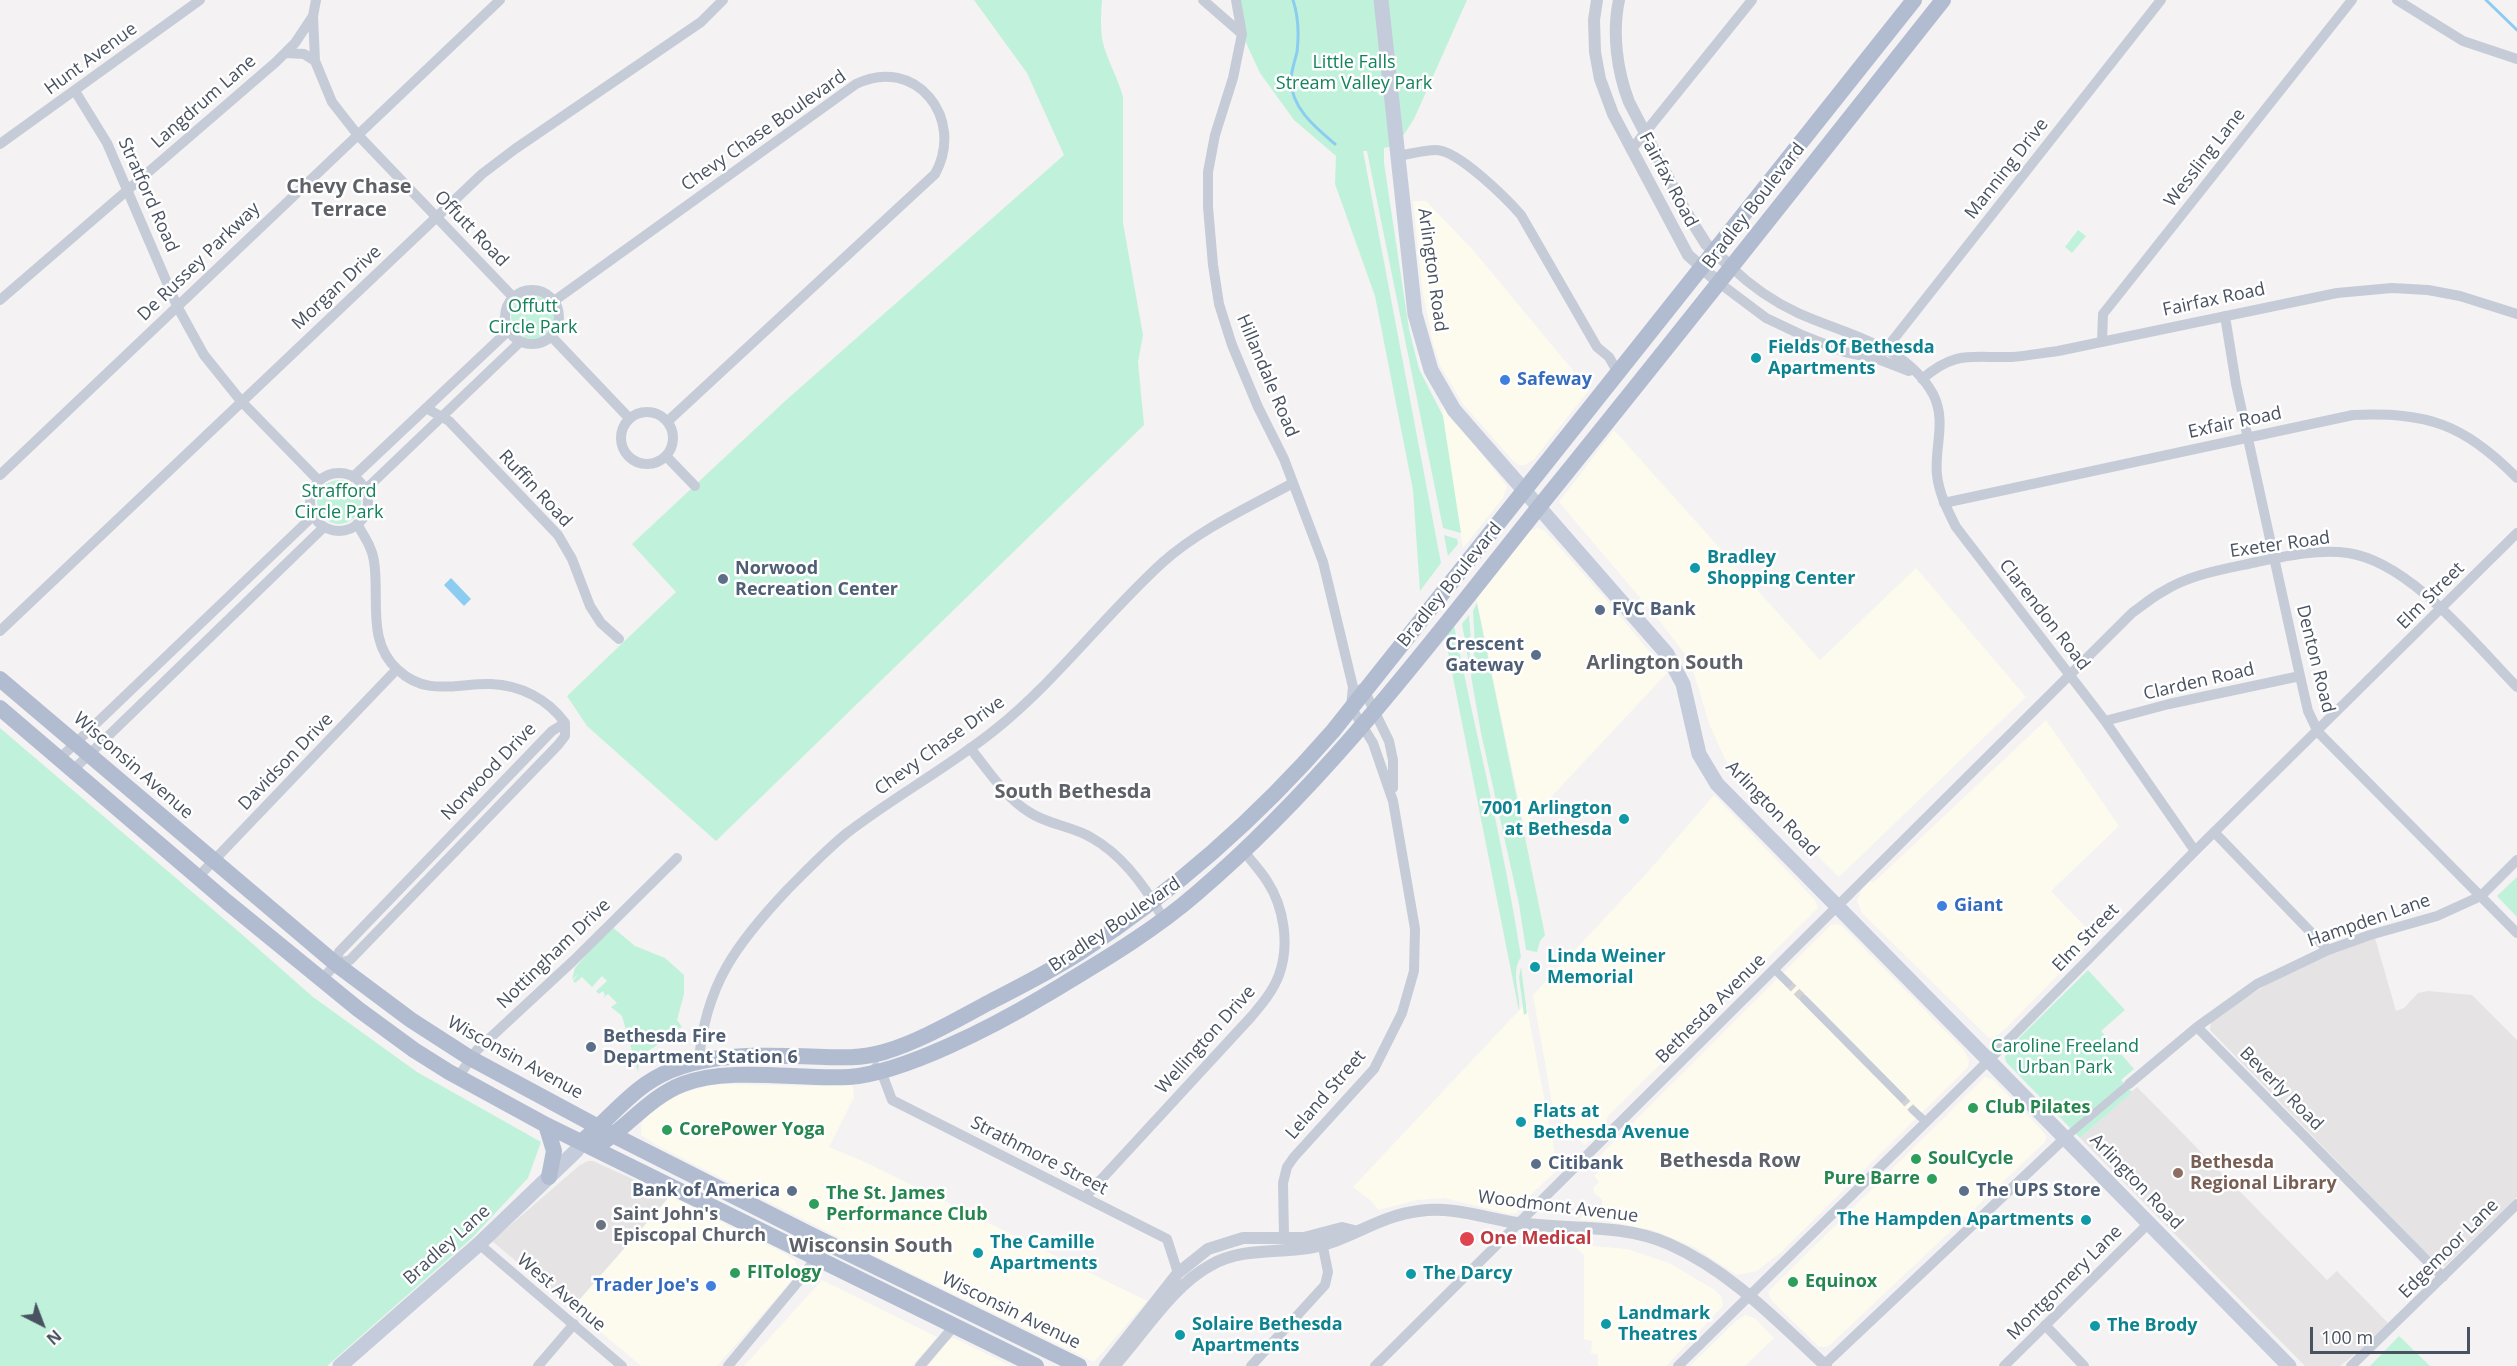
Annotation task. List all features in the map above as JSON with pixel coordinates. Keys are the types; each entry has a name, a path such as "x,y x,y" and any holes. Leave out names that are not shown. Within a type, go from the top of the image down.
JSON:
{"main road":[{"name":"Arlington Road","path":"1381,0 1415,314 1431,370 1454,410 1672,661 1683,684 1699,753 1717,784 1839,905 2289,1366"},
{"name":"Bradley Boulevard","path":"584,1147 599,1127 638,1090 679,1067 699,1061 739,1055 836,1058 865,1056 907,1044 1037,978 1080,952 1154,902 1203,862 1278,790 1351,707 1359,689 1525,491 1613,364 1701,268 1914,0"},
{"name":"Bradley Boulevard","path":"584,1147 615,1136 660,1096 681,1084 702,1078 853,1077 881,1071 944,1047 1024,1008 1164,920 1244,851 1314,779 1374,710 1539,507 1943,0"},
{"name":"Wisconsin Avenue","path":"0,679 336,964 411,1020 470,1058 615,1136 1079,1366"},
{"name":"Wisconsin Avenue","path":"0,708 198,877 322,979 384,1028 458,1077 584,1147 1036,1366"},
{"path":"881,1071 888,1060 907,1044"},
{"path":"546,1125 554,1151 549,1177"},
{"name":"Bradley Lane","path":"340,1366 584,1147"}],"street":[{"name":"Hunt Avenue","path":"0,144 200,0"},
{"name":"Offutt Road","path":"316,0 313,16 315,61 332,102 357,134 513,297"},
{"name":"De Russey Parkway","path":"0,475 500,0"},
{"name":"Morgan Drive","path":"0,632 436,217 507,155 701,22 723,0"},
{"path":"1203,0 1242,34"},
{"name":"Hillandale Road","path":"1236,0 1242,34 1233,78 1215,135 1208,172 1208,207 1219,304 1232,345 1293,483 1323,562 1359,689"},
{"name":"Fairfax Road","path":"1597,0 1594,20 1595,52 1600,79 1613,114 1688,255 1718,282 1766,318 1803,336 1845,352 1878,358 1901,366 1922,379"},
{"name":"Fairfax Road","path":"1619,0 1616,38 1624,88 1644,135 1706,244 1750,285 1770,299 1807,317 1886,348 1904,360 1922,379"},
{"path":"1631,150 1752,0"},
{"name":"Manning Drive","path":"1878,358 2162,0"},
{"name":"Wessling Lane","path":"2102,342 2103,314 2352,0"},
{"path":"2397,0 2463,41 2517,59"},
{"name":"Langdrum Lane","path":"0,300 286,53 313,16"},
{"path":"286,53 304,54 315,61"},
{"name":"Chevy Chase Boulevard","path":"554,301 856,84 879,78 905,80 936,101 945,128 946,141 941,163 935,174 668,421"},
{"name":"Stratford Road","path":"75,91 101,129 129,189 177,306 204,355 241,401 319,481"},
{"path":"1398,156 1437,150 1454,156 1506,198 1521,215 1597,346 1613,364"},
{"name":"Fairfax Road","path":"1922,379 1937,366 1965,356 2013,357 2102,342 2337,293 2392,288 2428,290 2460,296 2517,314"},
{"path":"534,289 549,295 554,301 559,321 551,336 537,344 520,342 508,331 504,315 508,302 513,297 526,290 534,289"},
{"name":"Denton Road","path":"2225,316 2236,384 2308,711 2318,732 2517,933"},
{"path":"353,477 508,331"},
{"path":"551,336 629,418"},
{"path":"365,490 520,342"},
{"name":"Clarendon Road","path":"1922,379 1933,395 1938,409 1940,431 1937,474 1944,503 1956,527 2071,675 2195,851"},
{"name":"Ruffin Road","path":"426,408 449,421 558,535 572,558 590,606 601,623 619,639"},
{"path":"656,463 666,456 672,447 674,438 668,421 658,413 650,411 635,413 621,430 620,438 625,454 639,463 656,463 667,462 676,467"},
{"name":"Exfair Road","path":"1944,503 2353,415 2390,414 2422,417 2452,427 2482,446 2517,478"},
{"path":"666,456 695,486"},
{"path":"337,473 353,477 365,490 367,508 357,524 346,530 339,531 324,527 313,516 310,501 314,487 319,481 337,473"},
{"name":"Chevy Chase Drive","path":"699,1061 702,1024 710,1002 737,950 755,924 809,868 847,833 994,731 1033,697 1163,562 1213,527 1293,483"},
{"path":"60,758 313,516"},
{"path":"357,524 370,547 374,560 375,621 379,639 397,669 408,677 436,687 451,688 490,684 515,688 549,703 565,723"},
{"path":"73,770 324,527"},
{"name":"Elm Street","path":"1678,1366 1989,1060 2195,851 2517,533"},
{"name":"Exeter Road","path":"2071,675 2132,614 2162,591 2203,573 2274,558 2324,552 2367,558 2400,573 2441,610 2517,687"},
{"path":"198,624 209,637"},
{"name":"Davidson Drive","path":"198,877 397,669"},
{"name":"Bethesda Avenue","path":"1375,1366 2071,675"},
{"name":"Clarden Road","path":"2105,722 2169,704 2300,676"},
{"name":"Leland Street","path":"1359,689 1374,710 1389,741 1393,759 1393,801"},
{"name":"Leland Street","path":"1284,1236 1283,1183 1287,1167 1374,1069 1402,1013 1414,971 1415,929 1393,801 1373,743 1351,707"},
{"name":"Norwood Drive","path":"322,979 336,964 339,952 552,731 565,723"},
{"name":"Norwood Drive","path":"336,964 350,960 558,745 565,735 565,723"},
{"path":"970,748 1009,796 1027,811 1039,818 1092,837 1113,853 1135,876 1164,920"},
{"path":"482,803 493,813"},
{"path":"2215,833 2328,950"},
{"name":"Wellington Drive","path":"1085,1197 1251,1017 1269,995 1280,974 1285,948 1279,907 1268,882 1244,851"},
{"name":"Nottingham Drive","path":"458,1077 470,1058 677,858"},
{"name":"Hampden Lane","path":"1824,1365 2066,1137 2197,1027 2257,984 2328,950 2370,935 2438,916 2481,896 2517,860"},
{"path":"412,876 422,886"},
{"path":"1774,969 1788,983"},
{"path":"1804,999 1902,1098"},
{"name":"Beverly Road","path":"2197,1027 2443,1277"},
{"path":"865,1056 881,1071"},
{"name":"Strathmore Street","path":"881,1071 892,1100 1167,1239 1178,1273"},
{"path":"1914,1110 1926,1122"},
{"name":"Edgemoor Lane","path":"2351,1366 2517,1204"},
{"name":"Woodmont Avenue","path":"1114,1366 1181,1288 1210,1265 1234,1255 1322,1240 1342,1228 1354,1232 1400,1214 1435,1209 1519,1223 1606,1230 1653,1238 1669,1244 1704,1263 1750,1295 1824,1365"},
{"name":"Montgomery Lane","path":"2004,1366 2149,1223"},
{"name":"Woodmont Avenue","path":"1106,1366 1178,1273 1208,1250 1231,1240 1284,1236 1322,1240"},
{"path":"1251,1366 1325,1285 1328,1272 1322,1240"},
{"path":"728,1366 826,1242"},
{"name":"West Avenue","path":"478,1244 622,1366"},
{"path":"1192,1260 1195,1275"},
{"path":"538,1366 574,1324"},
{"path":"920,1366 955,1325"},
{"path":"2045,1325 2084,1366"}],"shaded area":[{"path":"1413,201 1426,201 1473,250 1589,390 1534,459 1525,465 1519,465 1513,461 1463,404 1440,365 1433,343 1422,288"},
{"path":"1442,404 1507,486 1503,498 1463,548 1444,429"},
{"path":"1614,430 1820,660 1916,568 2026,697 1839,877 1750,789 1726,761 1710,726 1690,661 1658,619 1559,502"},
{"path":"1538,528 1545,531 1611,605 1667,673 1524,826 1476,597 1529,531"},
{"path":"2046,720 2119,826 2051,891 2095,937 2006,1028 1995,1037 1989,1038 1862,913 1857,901 1862,889 1870,881 1873,883"},
{"path":"1714,795 1815,900 1818,908 1607,1117 1607,1122 1585,1145 1554,1114 1533,995 1645,875"},
{"path":"1831,925 1842,926 1963,1049 1969,1060 1968,1067 1781,1252 1757,1271 1737,1275 1694,1247 1652,1230 1605,1221 1580,1220 1588,1214 1602,1211 1602,1199 1595,1194 1593,1188 1599,1182 1594,1176 1600,1170 1593,1163"},
{"path":"2375,938 2396,1011 2404,1008 2418,993 2428,991 2472,995 2517,1040 2517,1197 2445,1266 2440,1266 2419,1246 2210,1030 2211,1022 2276,979 2317,959"},
{"path":"1526,1003 1556,1160 1556,1171 1520,1205 1517,1213 1509,1214 1444,1198 1417,1200 1379,1210 1353,1187"},
{"path":"1985,1077 1992,1079 2041,1129 2046,1136 2045,1142 1831,1344 1827,1347 1819,1347 1772,1301 1768,1292"},
{"path":"713,1084 824,1086 851,1084 854,1097 829,1147 867,1163 1147,1301 1094,1362 888,1262 660,1147 641,1135 641,1124 649,1112 676,1095"},
{"path":"2137,1087 2327,1280 2337,1271 2388,1323 2340,1366 2305,1366 2080,1138"},
{"path":"593,1161 670,1196 572,1308 492,1241 580,1165"},
{"path":"670,1196 786,1254 797,1265 794,1277 717,1366 641,1366 572,1308"},
{"path":"1572,1244 1627,1249 1669,1263 1715,1290 1722,1297 1723,1306 1666,1366 1598,1366 1598,1354 1591,1354 1592,1341 1584,1339 1584,1255"},
{"path":"822,1280 937,1337 912,1366 744,1366"},
{"path":"1745,1315 1755,1318 1774,1338 1745,1366 1690,1366 1736,1321"},
{"path":"954,1338 1011,1366 928,1366 948,1341"}],"green space":[{"path":"974,0 1102,0 1103,43 1123,97 1123,223 1143,335 1138,362 1144,425 716,841 587,726 567,696 676,592 632,544 784,402 1064,155 1027,73"},
{"name":"Little Falls Stream Valley Park","path":"1235,0 1467,0 1414,119 1397,145 1384,148 1384,163 1409,329 1419,369 1443,416 1461,533 1443,528 1367,151 1363,151 1441,563 1420,591 1413,490 1375,296 1335,184 1336,156 1294,120 1260,73 1242,34"},
{"path":"2078,230 2086,236 2072,253 2065,247"},
{"name":"Offutt Circle Park","path":"533,295 548,302 555,317 548,332 533,339 518,332 511,317 518,302"},
{"name":"Strafford Circle Park","path":"339,480 355,486 361,502 355,518 339,524 323,518 317,502 323,486"},
{"path":"1444,535 1457,539 1458,544 1448,556"},
{"path":"1477,603 1545,935 1540,941 1537,952 1526,950 1519,904 1481,733 1471,676 1475,648 1473,611"},
{"path":"1469,615 1471,640 1469,664 1462,624"},
{"path":"1454,625 1514,915 1521,957 1516,970 1519,1011 1445,637"},
{"path":"0,728 313,997 417,1072 541,1142 528,1178 472,1238 327,1366 0,1366"},
{"path":"2517,877 2517,917 2497,896"},
{"path":"611,926 635,946 665,958 684,975 684,994 677,1020 682,1027 663,1036 656,1046 644,1053 640,1049 638,1072 622,1016 611,1007 617,1003 608,994 603,998 605,995 603,991 599,994 596,991 607,981 602,976 592,987 582,977 575,983 573,981 579,973 572,980 575,968"},
{"path":"1521,967 1527,1013 1524,1015 1519,977"},
{"name":"Caroline Freeland Urban Park","path":"2088,970 2125,1010 2101,1031 2134,1069 2121,1080 2132,1092 2080,1138 2005,1059 2006,1051"},
{"path":"2399,1336 2430,1366 2370,1366"}],"water":[{"path":"451,578 471,599 464,606 444,585"}],"waterway":[{"path":"1293,0 1298,39 1291,77 1292,90 1295,100 1306,116 1335,144"},
{"path":"2486,0 2517,30"}],"tunnel":[{"path":"1788,983 1804,999"},
{"path":"1902,1098 1913,1110"}],"place":[{"name":"Fields Of Bethesda Apartments","path":"1756,358"},
{"name":"Safeway","path":"1505,380"},
{"name":"Bradley Shopping Center","path":"1695,568"},
{"name":"Norwood Recreation Center","path":"723,579"},
{"name":"FVC Bank","path":"1600,610"},
{"name":"Crescent Gateway","path":"1536,655"},
{"name":"7001 Arlington at Bethesda","path":"1624,819"},
{"name":"Giant","path":"1942,906"},
{"name":"Linda Weiner Memorial","path":"1535,967"},
{"name":"Bethesda Fire Department Station 6","path":"591,1047"},
{"name":"Club Pilates","path":"1973,1108"},
{"name":"Flats at Bethesda Avenue","path":"1521,1122"},
{"name":"CorePower Yoga","path":"667,1130"},
{"name":"SoulCycle","path":"1916,1159"},
{"name":"Citibank","path":"1536,1164"},
{"name":"Bethesda Regional Library","path":"2178,1173"},
{"name":"Pure Barre","path":"1932,1179"},
{"name":"Bank of America","path":"792,1191"},
{"name":"The UPS Store","path":"1964,1191"},
{"name":"The St. James Performance Club","path":"814,1204"},
{"name":"The Hampden Apartments","path":"2086,1220"},
{"name":"Saint John's Episcopal Church","path":"601,1225"},
{"name":"One Medical","path":"1467,1239"},
{"name":"The Camille Apartments","path":"978,1253"},
{"name":"FITology","path":"735,1273"},
{"name":"The Darcy","path":"1411,1274"},
{"name":"Equinox","path":"1793,1282"},
{"name":"Trader Joe's","path":"711,1286"},
{"name":"Landmark Theatres","path":"1606,1324"},
{"name":"The Brody","path":"2095,1326"},
{"name":"Solaire Bethesda Apartments","path":"1180,1335"}],"district":[{"name":"Chevy Chase Terrace","path":"349,198"},
{"name":"Arlington South","path":"1665,663"},
{"name":"South Bethesda","path":"1073,792"},
{"name":"Bethesda Row","path":"1730,1161"},
{"name":"Wisconsin South","path":"871,1246"}]}
